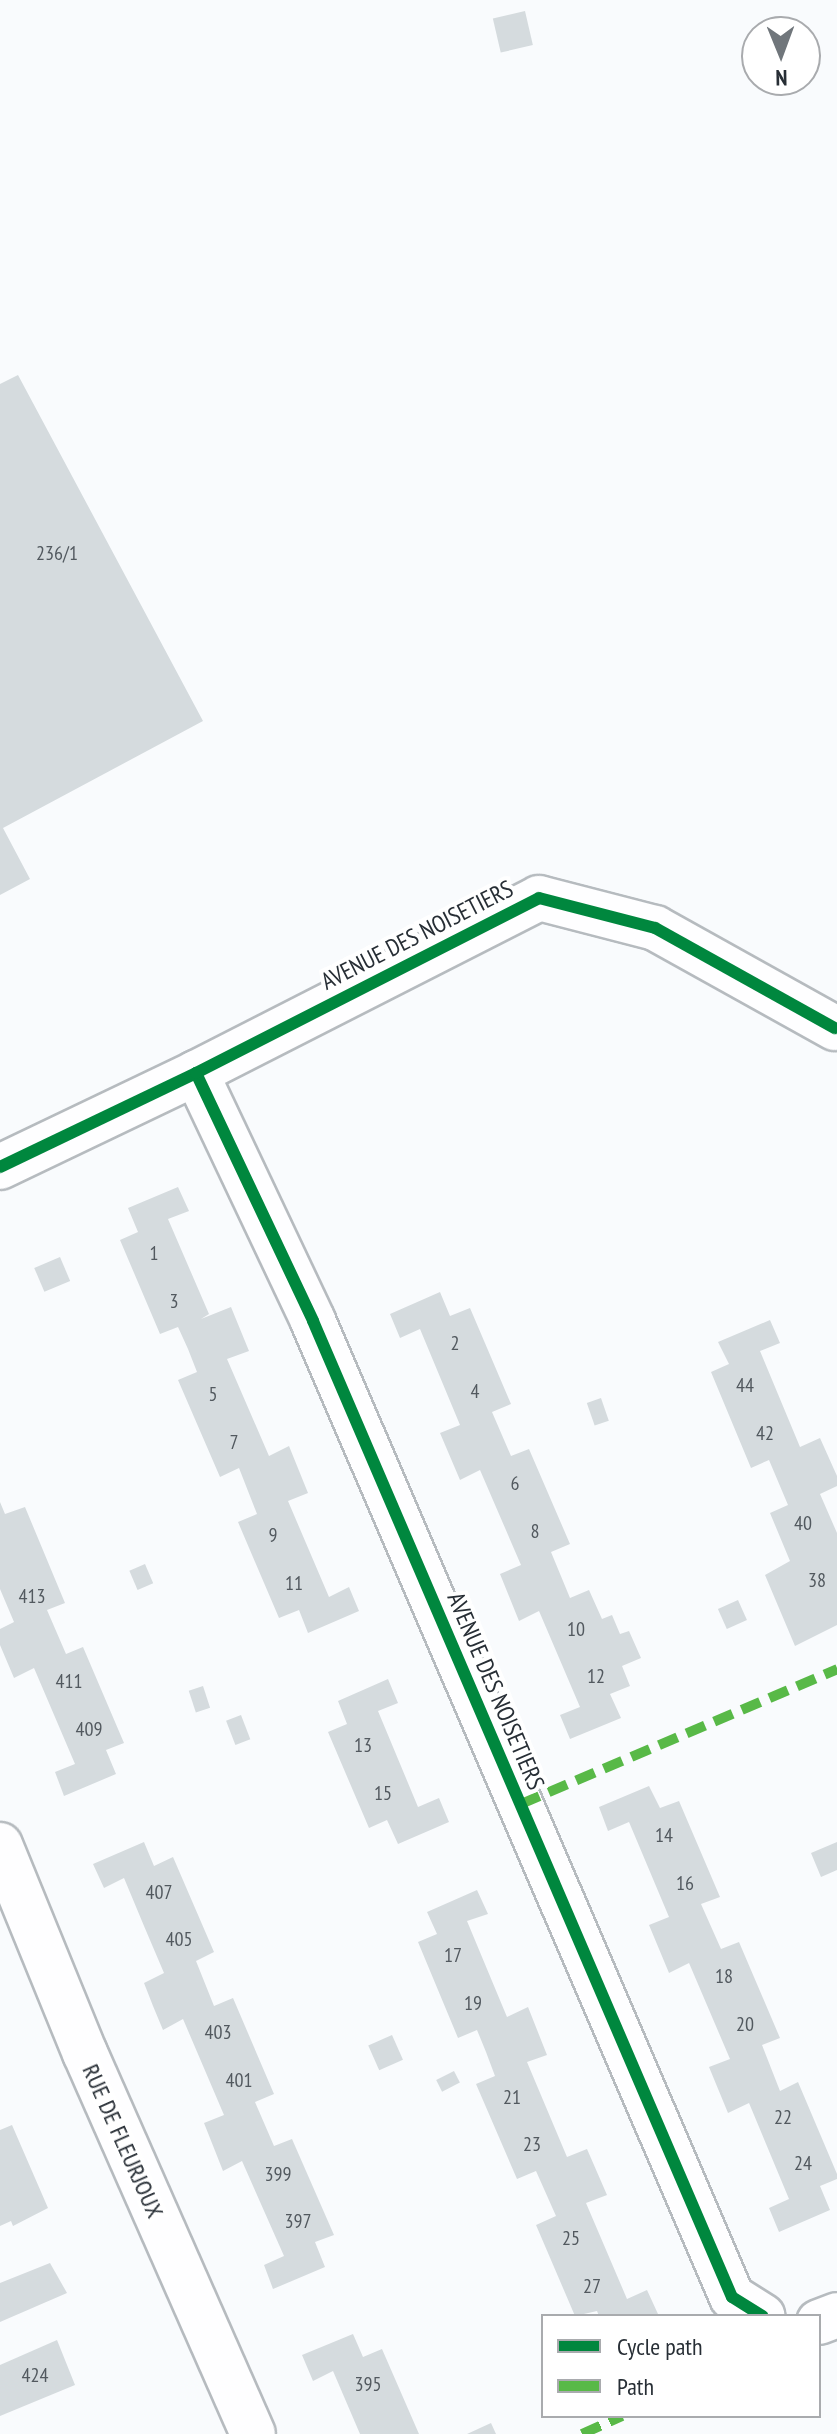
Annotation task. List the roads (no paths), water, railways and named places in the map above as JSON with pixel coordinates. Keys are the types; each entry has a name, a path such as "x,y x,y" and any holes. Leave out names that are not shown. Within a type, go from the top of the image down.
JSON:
{"street":[{"name":"AVENUE DES NOISETIERS","path":"0,1167 196,1073 539,898 655,928 835,1028"},
{"name":"AVENUE DES NOISETIERS","path":"196,1073 319,1336 732,2297 760,2314"},
{"name":"RUE DE FLEURJOUX","path":"0,1845 85,2053 253,2434"}]}
